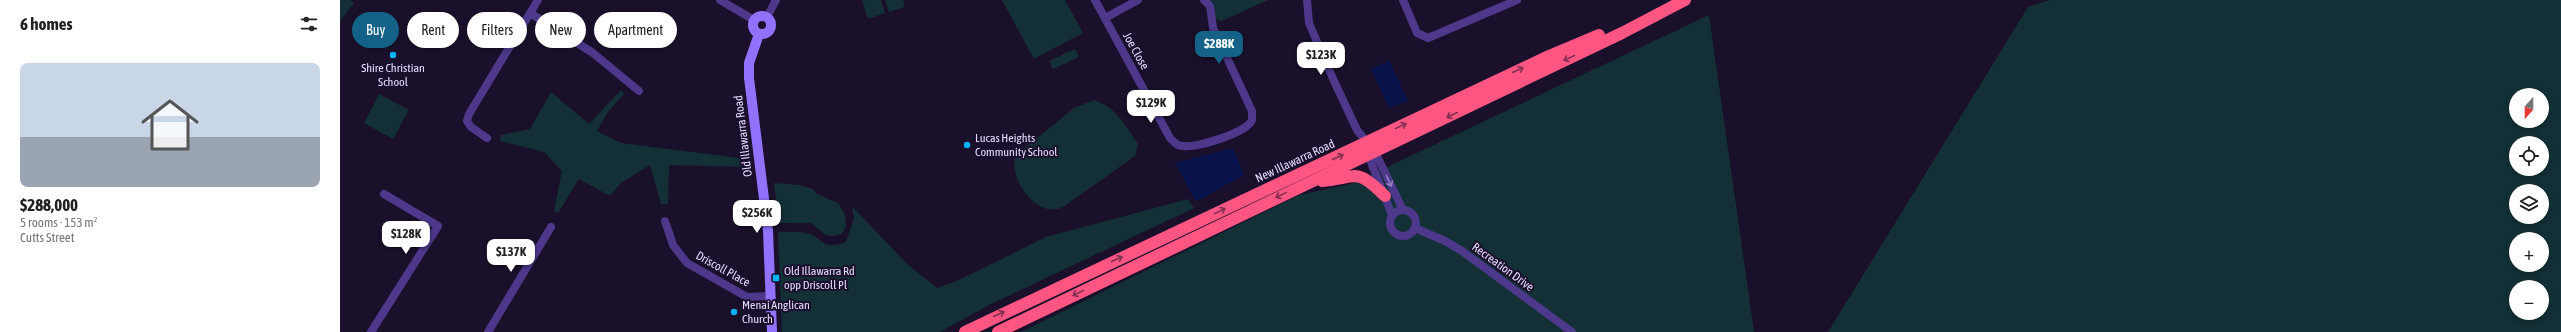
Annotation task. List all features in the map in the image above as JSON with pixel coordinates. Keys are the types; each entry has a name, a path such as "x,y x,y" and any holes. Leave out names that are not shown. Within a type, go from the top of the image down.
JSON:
{"highway":[{"name":"New Illawarra Road","path":"998,332 1306,183 1371,154 1685,0"},
{"name":"New Illawarra Road","path":"964,332 1549,56 1620,27 1641,22"},
{"path":"1306,183 1329,181 1343,176 1358,176 1373,184 1385,196"}],"street":[{"path":"487,138 471,127 467,121 538,0"},
{"path":"720,0 754,20"},
{"path":"767,18 776,0"},
{"name":"Joe Close","path":"1095,0 1170,138 1177,145 1187,146 1236,133 1246,128 1252,120 1252,111 1213,28 1210,6 1204,0"},
{"path":"1105,18 1138,0"},
{"path":"1308,0 1309,23 1334,81 1371,154 1403,210"},
{"path":"1403,0 1411,23 1420,36 1432,38 1502,3 1517,0"},
{"path":"530,13 593,53 639,91"},
{"path":"759,16 767,18 771,22 771,28 765,34 760,34 754,28 754,20 759,16"},
{"name":"Old Illawarra Road","path":"760,34 749,63 749,78 768,231 772,332"},
{"path":"1371,154 1392,215 1390,227 1398,235 1407,235 1415,228 1415,217 1410,211 1403,210 1392,215"},
{"path":"372,332 438,226 384,194"},
{"name":"Driscoll Place","path":"665,221 673,245 687,263 747,296 770,296"},
{"path":"488,332 551,227"},
{"name":"Recreation Drive","path":"1415,228 1445,241 1462,252 1572,332"}],"green space":[{"path":"340,0 351,0 354,3 340,21"},
{"path":"862,0 881,0 885,13 868,19"},
{"path":"885,0 903,0 905,7 889,12"},
{"path":"1002,0 1065,0 1083,33 1034,59"},
{"path":"1210,0 1268,0 1222,21 1215,19"},
{"path":"2050,0 2561,0 2561,332 1828,332 2028,7"},
{"path":"1709,15 1754,332 1021,332 1299,195 1351,184"},
{"path":"1075,49 1079,57 1053,69 1049,61"},
{"path":"621,90 624,94 608,112 597,131 621,143 747,159 750,167 669,165 668,204 661,204 650,165 621,183 610,196 579,179 558,213 554,211 562,171 544,152 500,141 501,135 530,129 551,92 589,124"},
{"path":"379,94 409,110 393,139 364,123"},
{"path":"1094,100 1108,107 1125,124 1138,144 1135,156 1063,207 1053,209 1044,208 1035,203 1021,186 1016,176 1014,165 1015,156 1074,108"},
{"path":"774,183 799,185 813,189 817,194 838,203 845,214 846,226 842,234 833,236 826,235 811,223 779,223"},
{"path":"1188,199 1194,208 989,305 940,332 782,332 778,232 806,233 816,237 826,244 831,245 846,242 854,218 852,206 907,264 937,288 957,281 1046,237"}],"shaded area":[{"path":"1389,60 1408,101 1389,108 1371,69"},
{"path":"1233,148 1244,175 1199,200 1195,200 1175,163"}],"place":[{"name":"Shire Christian School","path":"393,55"},
{"name":"Lucas Heights Community School","path":"967,145"},
{"name":"Old Illawarra Rd opp Driscoll Pl","path":"776,278"},
{"name":"Menai Anglican Church","path":"734,312"}]}
